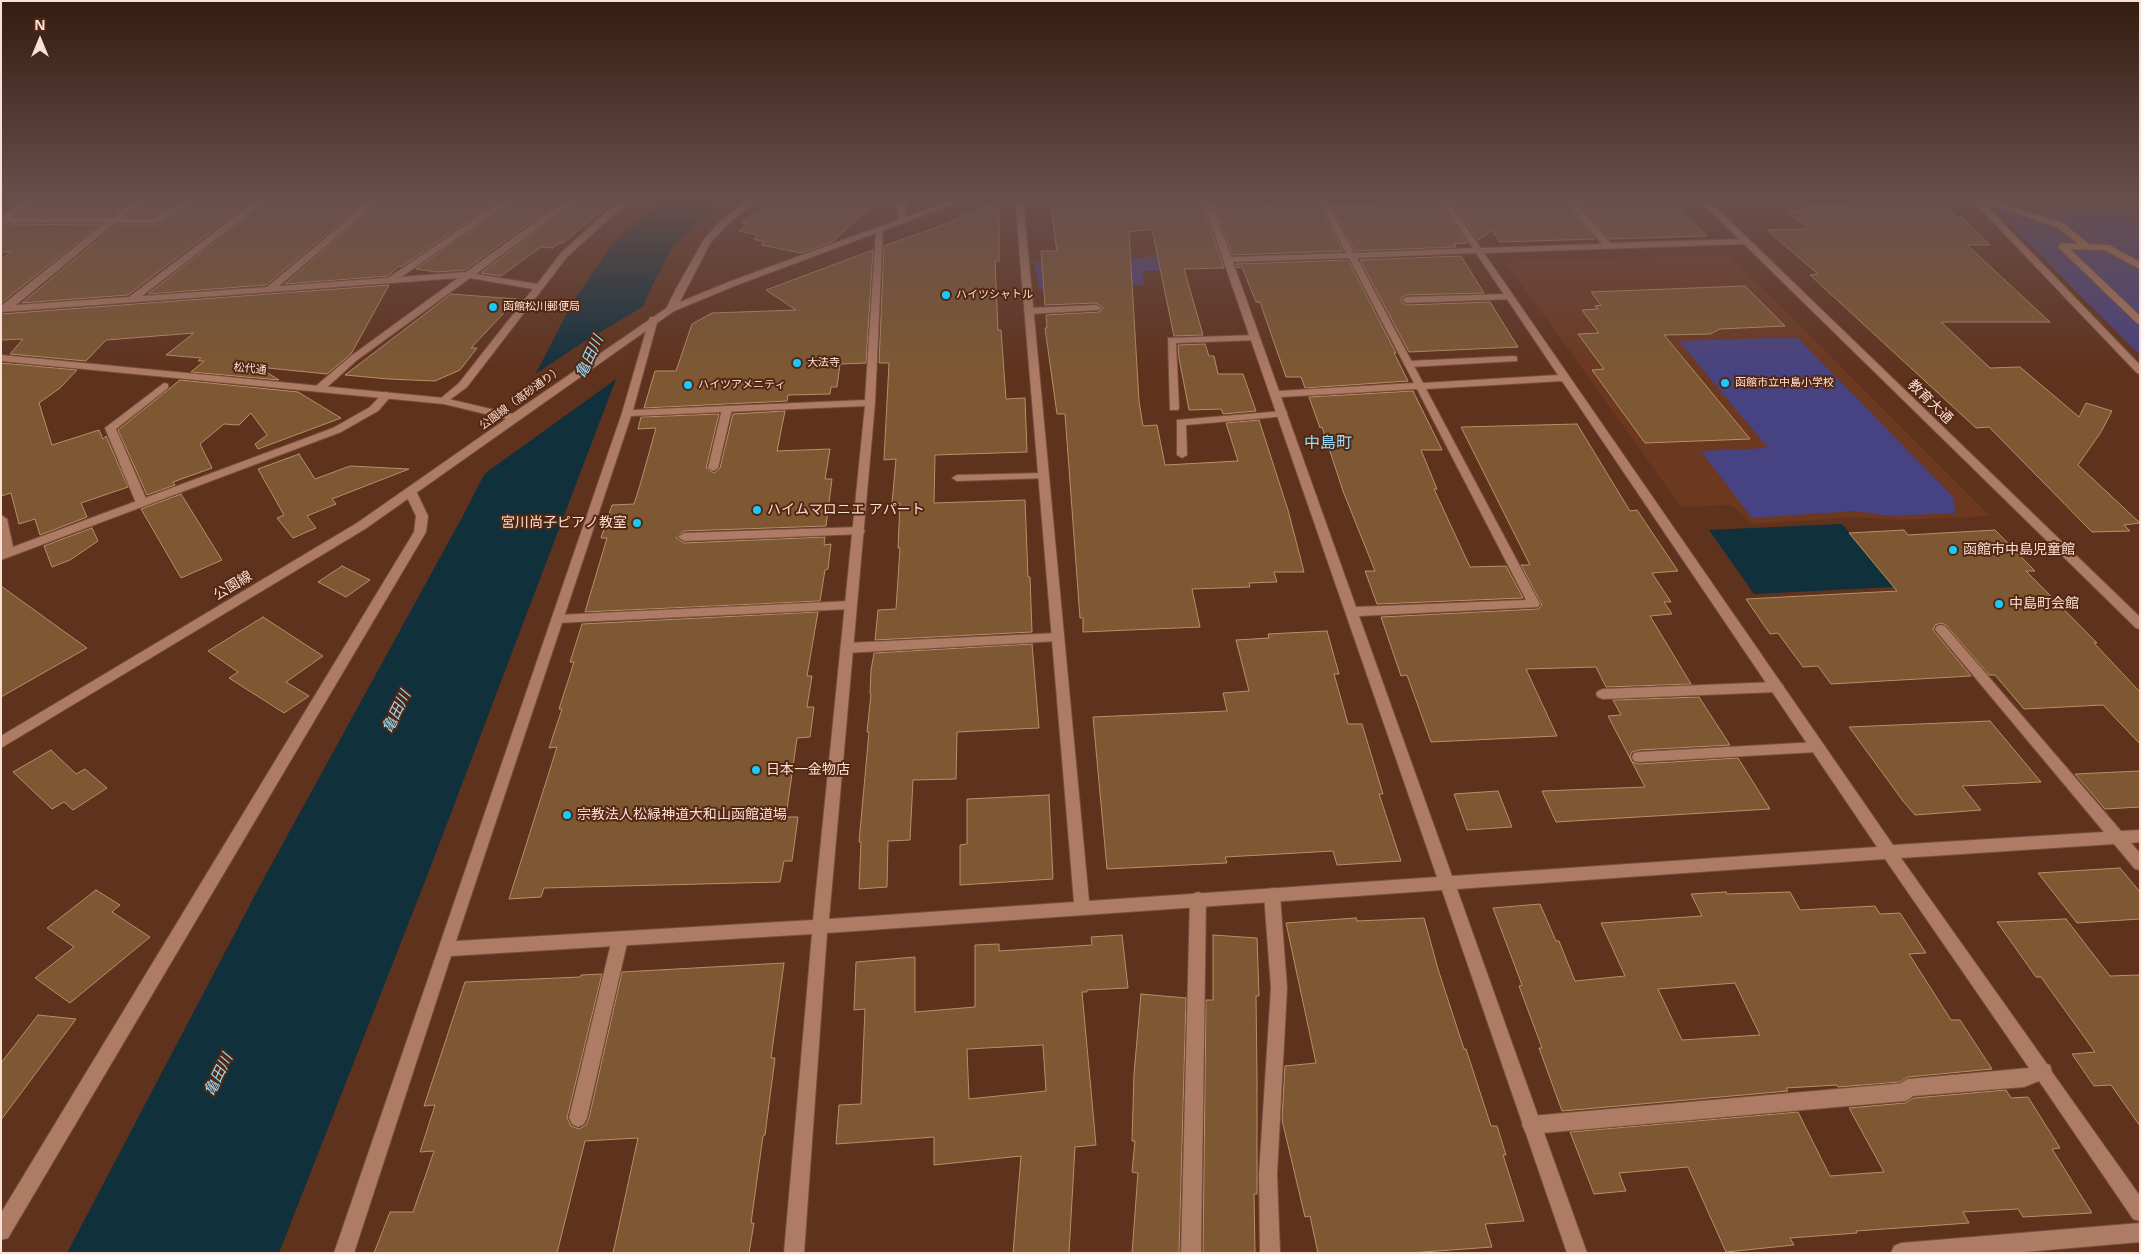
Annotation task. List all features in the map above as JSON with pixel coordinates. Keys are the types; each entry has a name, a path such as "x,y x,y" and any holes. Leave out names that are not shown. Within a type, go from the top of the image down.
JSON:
{"street":[{"path":"4,309 68,258"},
{"path":"132,299 187,258"},
{"path":"270,289 307,258"},
{"path":"391,280 424,258"},
{"path":"320,388 354,358 491,258"},
{"path":"444,401 463,385 563,258"},
{"path":"671,309 698,258"},
{"name":"公園線（高砂通り）","path":"475,447 637,330 671,309 734,283 804,258"},
{"path":"794,1253 820,927 870,403 878,258"},
{"path":"1024,258 1082,908"},
{"path":"1290,258 1228,260 1445,884 1576,1253"},
{"path":"1350,612 1534,604 1353,258"},
{"path":"1483,258 1889,852 2140,1212"},
{"name":"教育大通","path":"1762,258 2140,625"},
{"path":"2032,258 2140,371"},
{"path":"2074,258 2140,322"},
{"path":"2125,258 2140,266"},
{"path":"4,309 467,275 538,287"},
{"path":"1406,300 1510,297"},
{"path":"1029,311 1096,308"},
{"path":"344,1253 627,413 654,319"},
{"path":"1174,408 1171,340 1256,338"},
{"name":"松代通","path":"1,358 444,401 514,418"},
{"path":"1409,364 1514,359"},
{"path":"1276,394 1566,378"},
{"path":"142,502 110,428 164,386"},
{"path":"1,519 5,554 337,430 374,409 387,395"},
{"path":"627,413 870,403"},
{"path":"712,468 727,409"},
{"path":"1182,455 1181,422 1283,414"},
{"name":"公園線","path":"1,743 352,532 475,447"},
{"path":"958,478 1044,476"},
{"path":"3,1226 420,532 422,516 411,492"},
{"path":"684,537 858,531"},
{"path":"557,619 850,605"},
{"path":"1941,629 2140,864"},
{"path":"846,648 1058,637"},
{"path":"1603,694 1778,688"},
{"path":"1639,757 1817,747"},
{"path":"445,950 820,927 1198,899 1445,884 2140,836"},
{"path":"1270,1253 1268,1174 1279,988 1272,895"},
{"path":"1191,1253 1198,899"},
{"path":"578,1118 620,939"},
{"path":"1531,1125 1905,1092 1908,1088 2024,1078 2044,1072"},
{"path":"1900,1253 2140,1232"}],"shaded area":[{"path":"1168,258 1172,271 1143,271 1144,285 1039,289 1034,262"},
{"name":"函館市立中島小学校","path":"1630,258 1732,258 1990,516 1900,520 1858,517 1752,524 1731,505 1681,507 1506,262"},
{"path":"2043,258 2140,258 2140,355"},
{"path":"1797,337 1954,498 1955,513 1890,516 1855,511 1752,518 1701,451 1768,448 1679,341"}],"water":[{"name":"亀田川","path":"603,258 667,258 649,292 429,871 279,1253 67,1253 264,878 465,512 571,305"},
{"path":"1842,524 1894,587 1754,594 1709,530"}],"pier":[{"path":"647,304 619,377 480,477 531,377 582,343"}],"building":[{"path":"3,258 59,258 1,303 1,259"},
{"path":"77,258 177,258 128,295 22,303"},
{"path":"195,258 299,258 266,285 148,294"},
{"path":"316,258 415,258 401,267 399,266 388,276 285,284"},
{"path":"432,258 482,258 465,270 436,272 416,269"},
{"path":"502,258 526,258 501,276 481,273"},
{"path":"853,258 873,258 866,363 840,364 837,387 831,387 830,394 788,395 787,401 644,408 655,371 676,371 692,324 712,313 796,310 766,290"},
{"path":"884,258 999,258 999,261 995,261 998,330 1001,330 1006,399 1025,398 1027,452 935,455 934,503 1025,500 1032,632 875,640 878,610 896,609 900,548 898,548 900,503 892,503 896,459 884,460 889,363 879,363"},
{"path":"1041,258 1131,258 1139,401 1143,426 1157,425 1165,465 1238,461 1226,423 1259,420 1288,510 1304,572 1274,572 1277,582 1249,583 1250,587 1192,589 1200,627 1083,632 1083,618 1080,618 1065,414 1057,414 1045,328 1047,328 1046,315 1099,312 1103,308 1096,303 1045,305"},
{"path":"1158,258 1220,258 1224,268 1184,269 1203,335 1174,336"},
{"path":"1462,258 1484,293 1406,295 1401,298 1401,302 1406,305 1490,302 1518,347 1409,352 1360,260"},
{"path":"1799,258 1980,258 2050,322 1941,322 1990,368 2020,367 2079,417 2086,403 2112,411 2101,432 2078,465 2140,523 2124,525 2130,531 2092,532 1989,427 1976,428 1810,275 1818,274"},
{"path":"1348,260 1396,353 1394,353 1408,381 1305,388 1301,377 1286,377 1260,302 1256,302 1242,267 1237,268 1236,264"},
{"path":"389,285 351,354 327,374 258,367 279,380 191,372 204,361 198,361 201,358 166,355 194,333 106,340 86,361 10,354 23,339 1,340 1,314"},
{"path":"1745,286 1785,326 1720,329 1710,334 1664,335 1750,439 1645,443 1592,370 1604,369 1578,334 1599,333 1582,310 1598,309 1595,306 1601,305 1591,292"},
{"path":"451,294 517,299 471,348 477,348 460,370 435,381 345,375"},
{"path":"1205,344 1209,356 1214,356 1218,374 1243,374 1256,411 1223,414 1221,409 1189,410 1178,345"},
{"path":"1,363 77,370 60,388 39,403 52,445 99,430 103,439 106,436 128,487 81,503 87,517 40,535 35,519 19,524 11,493 1,496"},
{"path":"180,380 298,392 341,418 258,449 255,444 267,435 251,413 239,425 224,424 200,444 212,468 173,482 175,485 147,495 118,430"},
{"path":"1413,391 1442,450 1421,450 1437,489 1434,489 1470,567 1506,566 1523,598 1377,604 1365,571 1375,571 1343,491 1322,427 1320,428 1309,397"},
{"path":"785,411 777,451 830,449 825,479 832,479 826,526 684,531 676,538 684,543 825,537 824,545 831,544 828,569 825,570 820,601 585,612 607,538 601,538 612,505 634,504 640,485 656,428 638,429 641,417 719,414 706,468 714,473 720,468 733,414"},
{"path":"1577,424 1630,511 1637,510 1678,571 1652,573 1671,602 1664,602 1672,614 1650,616 1691,684 1606,687 1596,667 1526,669 1557,736 1431,742 1407,675 1401,676 1381,617 1538,609 1542,605 1521,565 1530,565 1461,427"},
{"path":"299,454 315,479 350,466 409,469 332,499 336,504 307,516 316,528 293,538 277,518 284,515 258,469"},
{"path":"181,494 222,560 181,578 141,509"},
{"path":"92,528 98,541 70,560 52,567 44,546"},
{"path":"1904,530 1908,535 1995,530 2035,571 2026,571 2097,643 2094,643 2140,692 2140,744 2103,705 2024,709 1995,675 1989,675 1946,625 1941,623 1935,625 1933,630 1971,676 1831,684 1818,666 1803,667 1778,633 1770,634 1746,599 1897,591 1849,533"},
{"path":"342,566 370,580 346,597 318,582"},
{"path":"1,586 87,648 1,697"},
{"path":"818,612 807,676 812,676 807,707 814,707 810,737 797,738 786,817 798,817 792,861 784,861 780,882 544,888 541,897 509,899 557,747 549,748 562,709 559,709 574,662 570,662 582,624"},
{"path":"263,617 323,656 286,682 309,696 284,713 229,678 238,672 208,651"},
{"path":"1327,631 1339,674 1334,674 1348,724 1362,724 1383,794 1379,794 1401,861 1337,865 1333,851 1225,857 1227,863 1107,869 1093,717 1227,711 1223,693 1249,691 1236,640 1269,638 1268,634"},
{"path":"1032,644 1039,728 957,732 956,779 913,780 910,840 888,841 887,887 859,889 861,842 859,842 869,732 867,732 871,694 871,670 874,653"},
{"path":"1699,697 1730,745 1639,750 1632,752 1630,756 1632,762 1639,764 1738,758 1770,809 1556,822 1542,791 1645,787 1608,716 1621,715 1613,700"},
{"path":"1990,721 2041,782 1962,786 1981,810 1915,815 1849,727"},
{"path":"51,750 76,774 85,769 107,788 73,810 64,802 52,809 13,772"},
{"path":"2140,771 2140,807 2105,809 2075,774"},
{"path":"1498,791 1512,827 1467,830 1454,794"},
{"path":"1049,795 1053,879 960,885 960,845 967,844 967,799"},
{"path":"2120,868 2140,892 2140,919 2077,923 2038,873"},
{"path":"96,890 120,905 112,912 150,937 70,1003 35,978 74,947 47,928"},
{"path":"1790,892 1800,910 1875,906 1880,914 1900,913 1926,953 1909,954 1951,1020 1960,1020 1992,1069 1908,1077 1900,1082 1838,1087 1837,1085 1786,1088 1788,1091 1562,1111 1539,1048 1542,1048 1519,986 1522,985 1493,908 1540,904 1556,941 1559,941 1575,981 1625,976 1601,923 1702,916 1691,894","holes":["1735,983 1760,1035 1682,1040 1658,989"]},
{"path":"1356,918 1357,921 1424,918 1438,969 1491,1126 1497,1126 1506,1155 1503,1155 1524,1221 1485,1224 1492,1247 1410,1253 1318,1253 1310,1216 1305,1217 1282,1120 1285,1066 1316,1063 1286,923"},
{"path":"2066,919 2110,976 2140,975 2140,1126 2111,1085 2094,1086 2072,1054 2095,1052 2041,977 2036,977 1997,922"},
{"path":"1122,935 1128,988 1087,990 1087,992 1082,992 1096,1145 1075,1147 1069,1253 1013,1253 1021,1156 934,1165 934,1137 836,1144 839,1105 861,1104 865,1009 854,1010 856,962 915,957 915,1012 975,1007 975,945 999,944 999,951 1092,945 1091,937","holes":["1043,1045 1046,1091 969,1099 967,1049"]},
{"path":"1213,935 1257,938 1259,996 1256,996 1257,1194 1254,1194 1255,1253 1203,1253 1206,1000 1213,1000"},
{"path":"784,963 771,1058 775,1058 751,1223 754,1223 749,1253 613,1253 638,1138 585,1141 557,1253 374,1253 390,1212 413,1212 434,1151 420,1152 435,1105 424,1106 465,982 580,977 581,975 602,974 567,1118 571,1126 579,1129 586,1125 589,1118 622,972"},
{"path":"1141,994 1186,998 1179,1253 1132,1253 1138,1173 1132,1172 1135,1141 1132,1141 1134,1074"},
{"path":"38,1015 76,1019 1,1120 1,1063"},
{"path":"2006,1090 2011,1098 2028,1097 2060,1148 2052,1149 2092,1213 2023,1217 2018,1209 1963,1212 1969,1223 1790,1238 1794,1245 1726,1252 1688,1167 1619,1173 1626,1191 1594,1194 1570,1132 1798,1112 1830,1176 1884,1172 1849,1108 1905,1103 1914,1098"}],"place":[{"name":"ハイツシャトル","path":"946,295"},
{"name":"函館松川郵便局","path":"493,307"},
{"name":"大法寺","path":"797,363"},
{"name":"函館市立中島小学校","path":"1725,383"},
{"name":"ハイツアメニティ","path":"688,385"},
{"name":"ハイムマロニエ アパート","path":"757,510"},
{"name":"宮川尚子ピアノ教室","path":"637,523"},
{"name":"函館市中島児童館","path":"1953,550"},
{"name":"中島町会館","path":"1999,604"},
{"name":"日本一金物店","path":"756,770"},
{"name":"宗教法人松緑神道大和山函館道場","path":"567,815"}],"district":[{"name":"中島町","path":"1328,443"}]}
